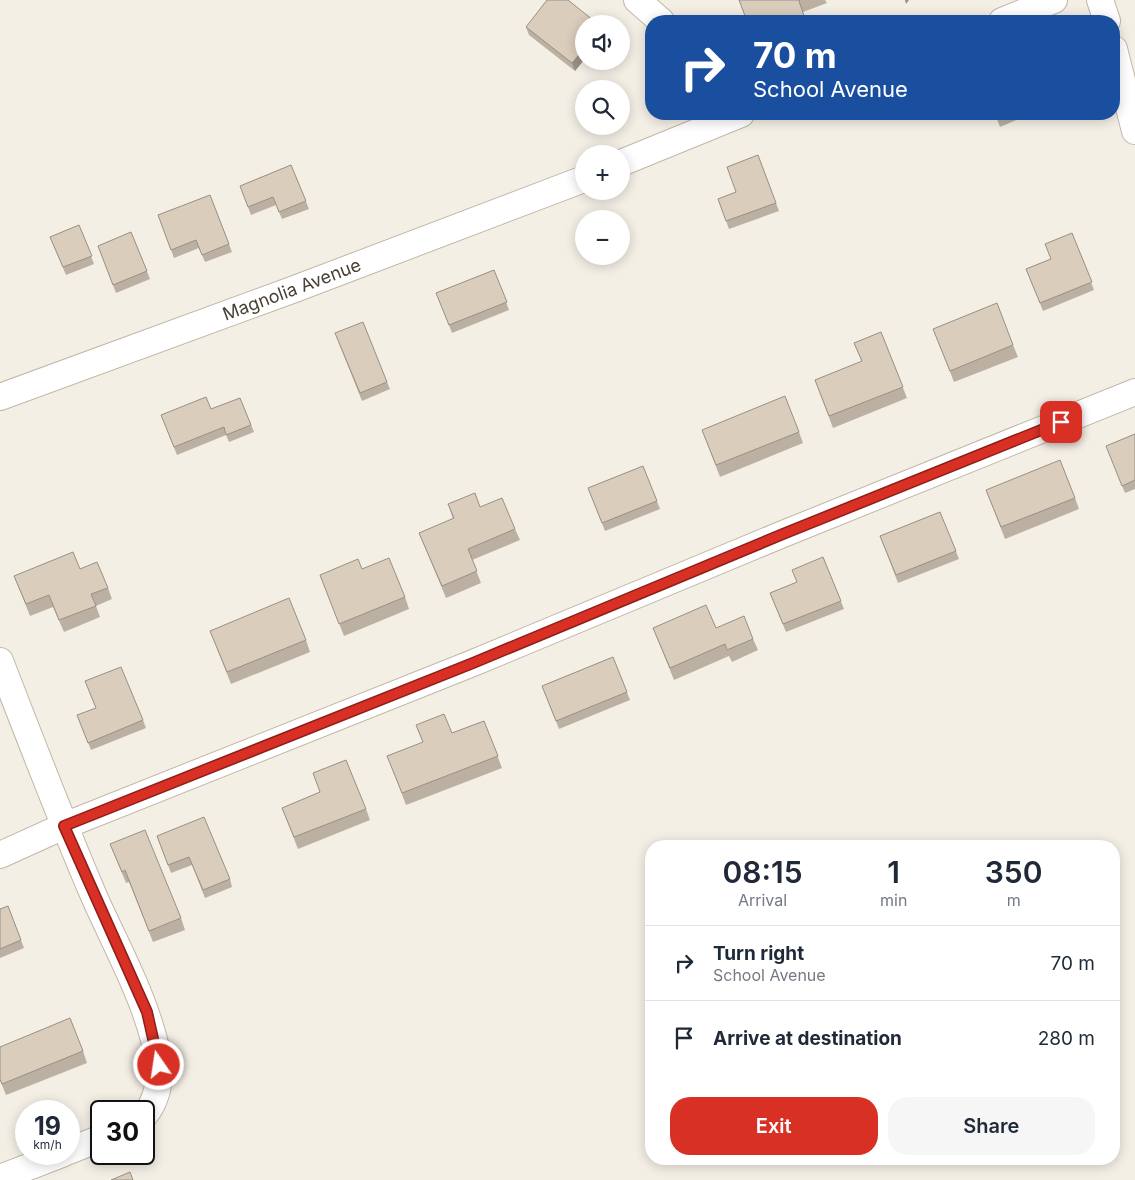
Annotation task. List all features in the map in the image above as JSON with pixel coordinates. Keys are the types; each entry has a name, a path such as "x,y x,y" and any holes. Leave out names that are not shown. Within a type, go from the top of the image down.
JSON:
{"street":[{"path":"637,0 654,15"},
{"path":"1017,15 1054,0"},
{"path":"1100,0 1105,15"},
{"path":"1120,72 1135,131"},
{"path":"630,159 726,120"},
{"name":"Magnolia Avenue","path":"0,397 292,290 575,182"},
{"path":"0,855 64,826 473,663 783,534 1135,392"},
{"path":"0,661 64,826 147,1012 159,1065 157,1093 154,1100"},
{"path":"0,1178 34,1165"}],"building":[{"path":"547,0 568,0 587,15 575,15 575,60 572,63 526,27"},
{"path":"739,0 800,0 804,15 745,15"},
{"path":"758,155 776,203 726,221 718,199 736,192 727,167"},
{"path":"291,165 306,201 279,212 273,197 248,207 240,186"},
{"path":"210,195 229,244 202,255 196,240 171,250 158,215"},
{"path":"79,225 92,256 63,267 50,237"},
{"path":"131,232 147,271 113,285 98,246"},
{"path":"1072,233 1092,282 1040,303 1026,269 1051,259 1045,244"},
{"path":"494,270 507,302 449,325 436,293"},
{"path":"997,303 1013,345 950,371 933,329"},
{"path":"363,322 387,382 360,393 335,333"},
{"path":"881,332 903,387 829,416 815,380 862,361 854,343"},
{"path":"785,396 799,432 716,465 702,430"},
{"path":"206,397 211,409 240,398 251,425 226,435 224,427 174,447 161,415"},
{"path":"1135,434 1135,480 1122,486 1106,446"},
{"path":"1060,460 1075,498 1001,527 986,490"},
{"path":"643,466 657,501 602,523 588,488"},
{"path":"475,493 480,507 502,498 515,529 468,549 477,571 442,586 419,533 454,518 448,504"},
{"path":"940,512 956,551 896,575 880,536"},
{"path":"73,552 80,569 97,562 108,588 91,594 96,606 59,620 49,595 26,604 14,576"},
{"path":"823,557 841,601 783,624 770,593 797,582 792,570"},
{"path":"389,558 405,597 339,624 320,575 358,559 362,569"},
{"path":"289,598 306,640 227,672 210,631"},
{"path":"706,605 716,628 744,616 753,639 727,650 725,644 670,668 653,628"},
{"path":"613,657 627,692 556,721 542,686"},
{"path":"121,667 143,720 88,743 77,715 96,708 85,681"},
{"path":"444,714 452,733 484,721 498,756 402,793 387,756 423,742 416,725"},
{"path":"346,760 366,809 294,837 282,808 320,792 313,773"},
{"path":"204,817 230,879 203,890 189,857 168,865 157,836"},
{"path":"145,830 181,918 149,931 125,870 122,872 110,844"},
{"path":"8,906 21,940 0,949 0,909"},
{"path":"70,1018 83,1051 2,1084 0,1079 0,1047"},
{"path":"130,1172 133,1180 111,1180"}],"route":[{"path":"159,1065 147,1012 114,942 64,826 473,663 783,534 1061,422"}]}
